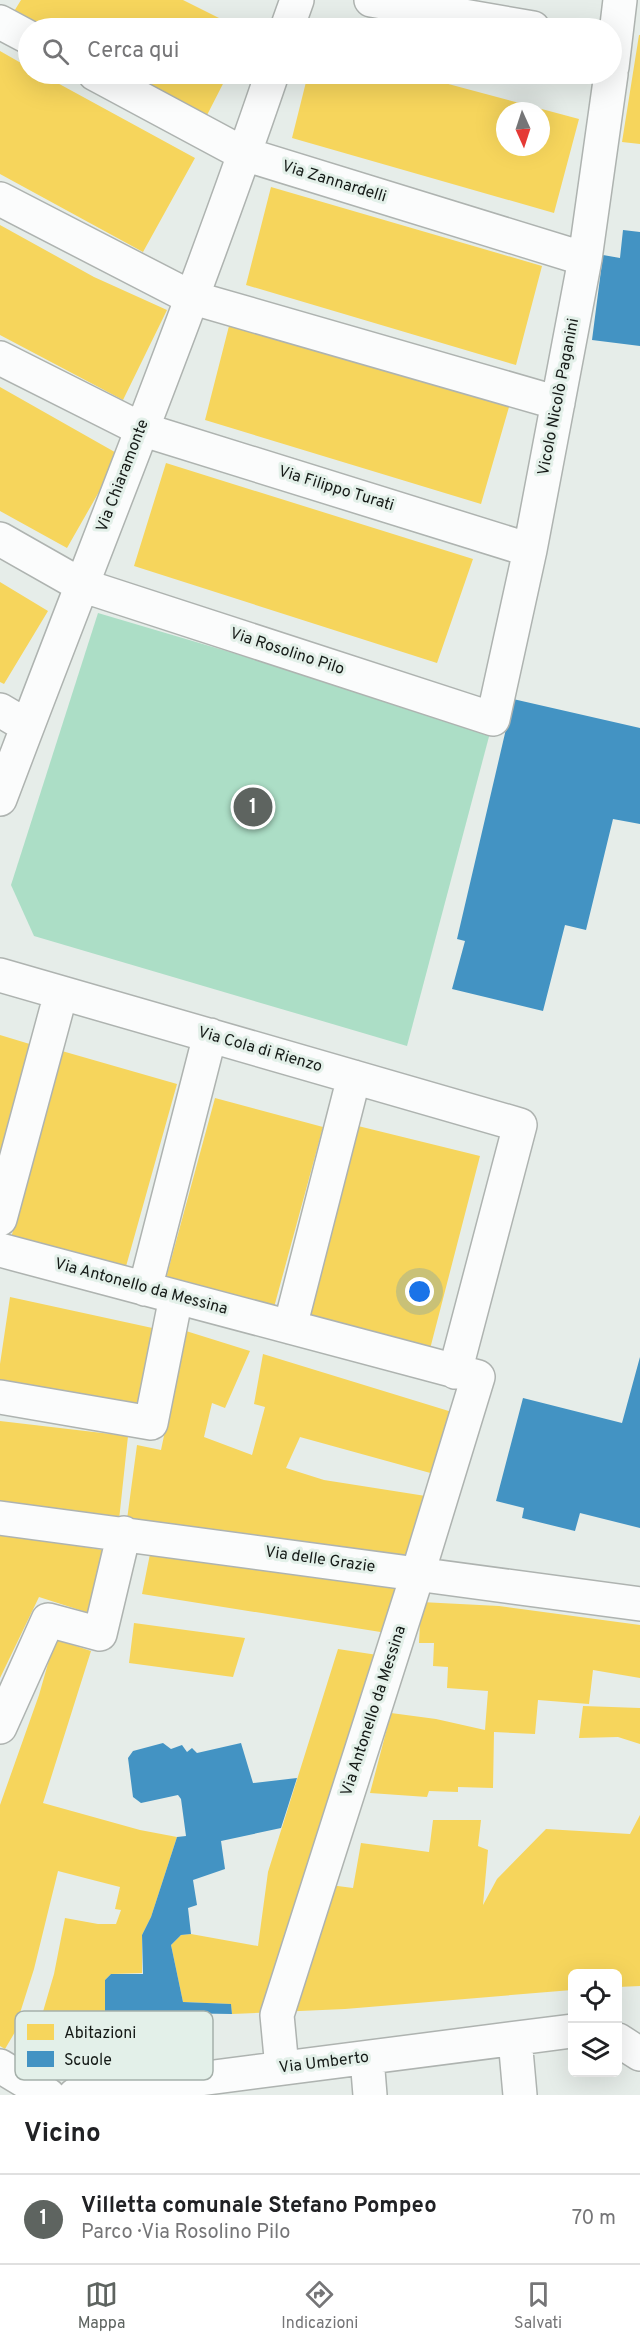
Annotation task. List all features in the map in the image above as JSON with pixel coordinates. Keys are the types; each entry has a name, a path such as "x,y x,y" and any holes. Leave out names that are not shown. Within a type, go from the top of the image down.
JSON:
{"street":[{"path":"0,14 8,0"},
{"path":"291,18 297,0"},
{"path":"371,0 458,8 496,18"},
{"name":"Vicolo Nicolò Paganini","path":"617,18 620,0"},
{"path":"0,22 18,32"},
{"name":"Via Zannardelli","path":"114,84 244,154 585,260"},
{"name":"Via Chiaramonte","path":"0,798 14,718 81,585 268,84"},
{"name":"Vicolo Nicolò Paganini","path":"492,719 530,550 585,260 608,84"},
{"path":"0,199 190,297 558,403"},
{"path":"0,358 141,429"},
{"name":"Via Filippo Turati","path":"141,429 530,550"},
{"name":"Via Rosolino Pilo","path":"0,539 81,585 492,719"},
{"name":"Via Cola di Rienzo","path":"0,975 520,1125 456,1372"},
{"path":"0,1219 61,993"},
{"path":"146,1289 210,1035"},
{"path":"290,1327 354,1077"},
{"name":"Via Antonello da Messina","path":"0,1250 478,1377 277,2015 282,2068"},
{"path":"0,1397 151,1423 176,1297"},
{"name":"Via delle Grazie","path":"0,1518 640,1604"},
{"path":"0,1727 48,1620 100,1634 124,1533"},
{"path":"622,2025 640,2023"},
{"name":"Via Umberto","path":"75,2095 214,2086 282,2068 568,2032"},
{"path":"515,2039 520,2095"},
{"path":"622,2043 640,2054"},
{"path":"367,2058 370,2095"},
{"path":"0,2066 15,2075"},
{"path":"23,2080 48,2095"}],"green space":[{"path":"98,613 491,729 407,1046 34,936 11,885"}],"building: Abitazioni":[{"path":"21,0 183,0 219,18 22,18 13,13"},
{"path":"640,35 640,144 622,142"},
{"path":"0,51 18,61 18,84 59,84 195,158 143,252 0,174"},
{"path":"140,84 223,84 205,119"},
{"path":"306,84 448,84 516,102 496,102 496,156 550,156 550,111 579,119 554,213 292,138"},
{"path":"271,187 542,266 516,365 246,285"},
{"path":"0,225 94,277 167,310 123,400 0,335"},
{"path":"229,326 509,407 481,504 205,420"},
{"path":"0,387 120,455 67,548 0,511"},
{"path":"166,463 473,559 437,663 134,566"},
{"path":"0,582 48,611 4,684 0,682"},
{"path":"0,1035 33,1045 0,1171"},
{"path":"62,1051 177,1084 125,1270 11,1238"},
{"path":"215,1098 323,1127 273,1311 165,1282"},
{"path":"354,1125 480,1156 430,1349 304,1316"},
{"path":"10,1297 157,1329 142,1413 0,1386 0,1364"},
{"path":"186,1331 250,1351 225,1408 212,1403 204,1437 252,1455 265,1407 254,1404 263,1354 452,1412 434,1474 300,1437 286,1468 324,1480 432,1497 414,1566 126,1527 137,1445 161,1450"},
{"path":"0,1421 128,1436 119,1520 0,1507"},
{"path":"0,1533 109,1551 89,1613 39,1597 0,1678"},
{"path":"150,1554 405,1590 393,1634 142,1594"},
{"path":"421,1602 499,1606 640,1625 640,1678 593,1670 589,1704 538,1700 535,1734 494,1732 493,1788 458,1787 458,1792 429,1791 427,1797 370,1793 391,1713 436,1719 485,1730 488,1691 447,1688 448,1667 433,1666 434,1643 419,1643"},
{"path":"134,1623 245,1638 233,1677 129,1663"},
{"path":"55,1639 91,1651 43,1803 140,1830 177,1837 151,1917 142,1935 142,1973 111,1974 105,1980 105,2011 43,2011 54,1974 65,1918 98,1924 116,1924 121,1910 115,1909 120,1887 58,1871 34,1969 21,2011 15,2011 15,2032 5,2049 0,2046 0,1805 39,1695"},
{"path":"338,1649 384,1656 304,1951 315,1951 330,1885 353,1888 361,1843 429,1852 433,1820 481,1820 478,1846 488,1850 483,1905 497,1879 546,1829 630,1834 640,1815 640,1986 622,1987 622,1969 568,1969 568,1990 345,2009 232,2014 231,2004 183,2002 171,1945 181,1935 191,1934 258,1946 268,1872"},
{"path":"583,1706 640,1708 640,1744 618,1737 579,1738"}],"building: Scuole":[{"path":"623,230 640,232 640,346 592,340 603,255 620,258"},
{"path":"513,699 640,728 640,824 613,819 586,930 565,925 543,1011 452,989 465,941 457,939"},
{"path":"640,1357 640,1528 580,1513 575,1531 522,1518 524,1508 496,1501 523,1398 622,1423"},
{"path":"163,1743 171,1749 182,1745 187,1752 192,1748 197,1753 241,1743 253,1783 297,1778 281,1828 221,1841 225,1869 193,1880 197,1905 188,1908 191,1934 181,1935 171,1945 183,2002 231,2004 232,2014 213,2014 213,2011 105,2011 105,1980 111,1974 143,1974 142,1935 151,1917 177,1837 186,1836 181,1799 178,1795 141,1803 133,1797 128,1758 133,1751"}],"place":[{"name":"Villetta comunale Stefano Pompeo","path":"253,807"}]}
